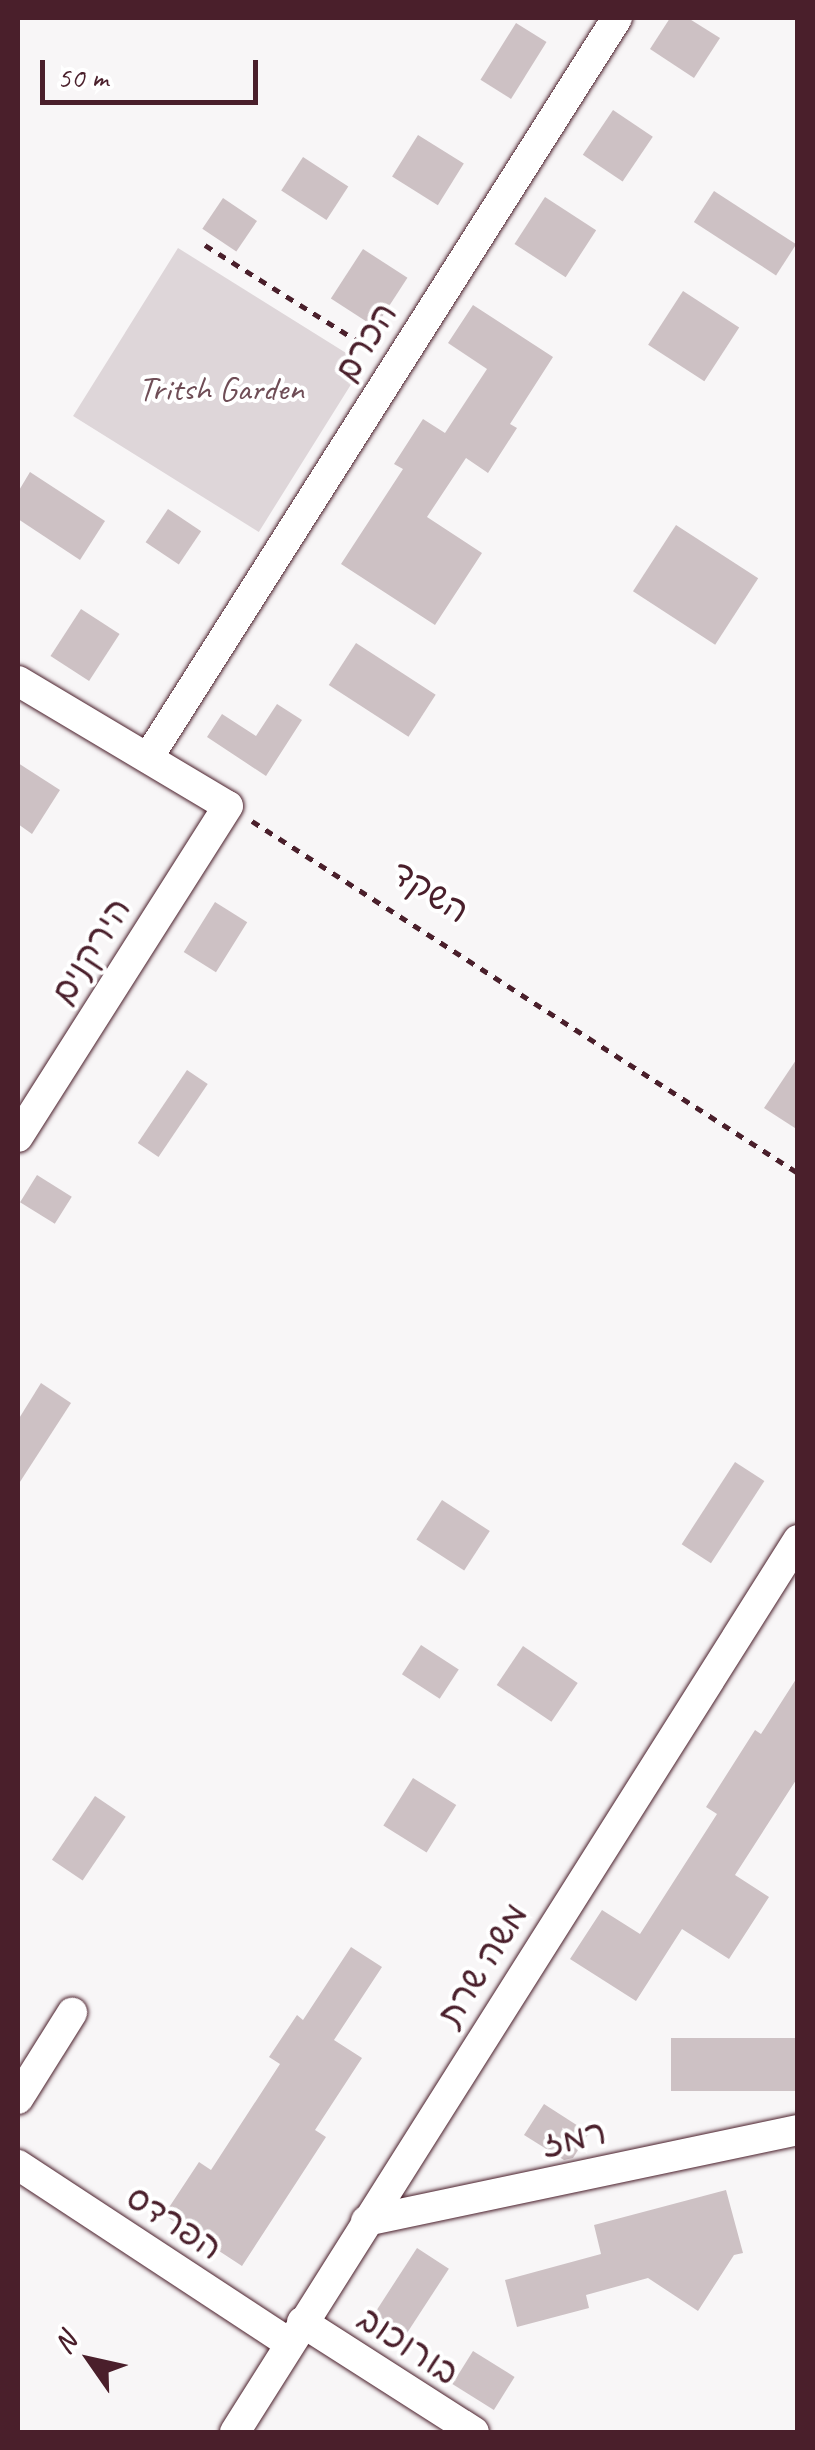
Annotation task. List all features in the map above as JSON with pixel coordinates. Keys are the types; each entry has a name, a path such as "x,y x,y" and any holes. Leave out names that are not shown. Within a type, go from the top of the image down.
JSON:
{"street":[{"name":"הכרם","path":"148,758 617,18"},
{"path":"18,680 228,806"},
{"name":"הירקנים","path":"18,1137 228,806"},
{"name":"משה שרת","path":"235,2432 798,1540"},
{"path":"18,2099 72,2013"},
{"name":"רמז","path":"366,2221 798,2130"},
{"name":"הפרדס","path":"18,2166 295,2332"},
{"name":"בורוכוב","path":"295,2332 474,2432"}],"path":[{"path":"205,245 395,365"},
{"name":"השקד","path":"228,806 798,1174"}],"green space":[{"name":"Tritsh Garden","path":"178,248 364,364 259,532 73,416"}],"building":[{"path":"670,18 688,18 720,38 694,78 650,49"},
{"path":"516,23 547,42 511,99 480,80"},
{"path":"613,110 653,137 623,182 583,155"},
{"path":"418,135 464,164 438,205 392,177"},
{"path":"303,157 348,186 327,220 281,191"},
{"path":"714,191 796,244 776,275 694,222"},
{"path":"545,197 596,230 566,277 515,244"},
{"path":"223,198 257,221 236,252 202,229"},
{"path":"363,249 407,278 375,327 331,298"},
{"path":"683,291 739,327 704,381 648,345"},
{"path":"473,305 553,357 510,424 517,428 488,473 466,458 427,517 482,553 435,625 341,564 403,469 394,464 423,419 445,433 487,369 448,343"},
{"path":"30,472 105,521 80,560 18,519 18,492"},
{"path":"168,509 201,531 179,565 146,542"},
{"path":"676,525 758,578 715,645 633,591"},
{"path":"81,609 120,634 89,681 51,656"},
{"path":"356,643 436,695 408,737 329,685"},
{"path":"277,704 302,720 266,776 207,737 222,714 256,736"},
{"path":"18,763 60,790 32,834 18,824"},
{"path":"215,902 247,922 216,972 184,952"},
{"path":"798,1057 798,1130 764,1108"},
{"path":"187,1070 208,1084 159,1157 138,1143"},
{"path":"37,1175 72,1197 55,1224 20,1202"},
{"path":"41,1383 71,1403 18,1485 18,1420"},
{"path":"735,1462 764,1481 711,1563 682,1544"},
{"path":"442,1500 490,1531 464,1570 416,1539"},
{"path":"421,1645 459,1670 440,1699 402,1674"},
{"path":"523,1646 578,1683 551,1722 497,1685"},
{"path":"798,1676 798,1777 735,1875 769,1897 729,1959 682,1929 636,2001 570,1959 602,1910 640,1934 717,1814 706,1807 755,1730 761,1734"},
{"path":"413,1778 456,1805 427,1853 383,1825"},
{"path":"95,1796 126,1817 83,1881 52,1860"},
{"path":"351,1947 382,1967 334,2040 362,2058 315,2130 326,2137 242,2266 164,2215 199,2162 211,2170 280,2064 269,2057 297,2015 303,2020"},
{"path":"671,2038 798,2038 798,2091 671,2091"},
{"path":"544,2104 589,2133 573,2158 564,2160 524,2135"},
{"path":"726,2190 743,2253 734,2255 698,2311 648,2278 586,2295 589,2308 517,2327 505,2280 601,2254 594,2225"},
{"path":"417,2248 449,2269 406,2334 375,2313"},
{"path":"473,2351 515,2377 494,2410 452,2384"}]}
